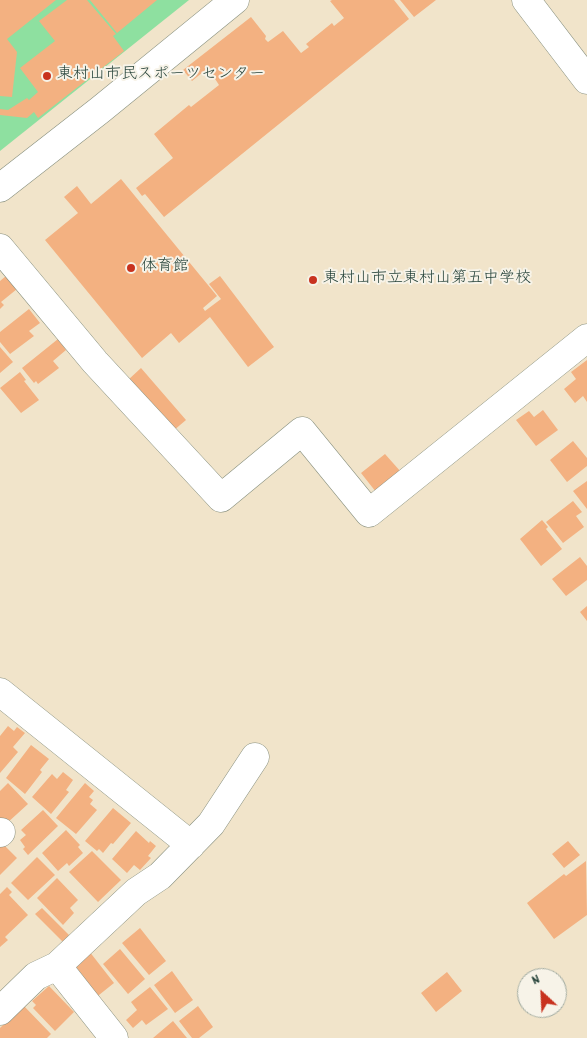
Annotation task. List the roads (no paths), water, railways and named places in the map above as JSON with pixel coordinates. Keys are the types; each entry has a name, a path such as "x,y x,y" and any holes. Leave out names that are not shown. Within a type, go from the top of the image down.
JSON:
{"street":[{"path":"0,188 100,110 235,0"},
{"path":"526,0 587,80"},
{"path":"0,248 95,362 221,498 302,431 369,512 587,338"},
{"path":"0,692 191,845"},
{"path":"0,1011 36,976 57,966 136,892 160,876 211,824 255,758"},
{"path":"57,966 114,1038"}],"place":[{"name":"東村山市民スポーツセンター","path":"47,76"},
{"name":"体育館","path":"131,268"},
{"name":"東村山市立東村山第五中学校","path":"313,280"}]}
